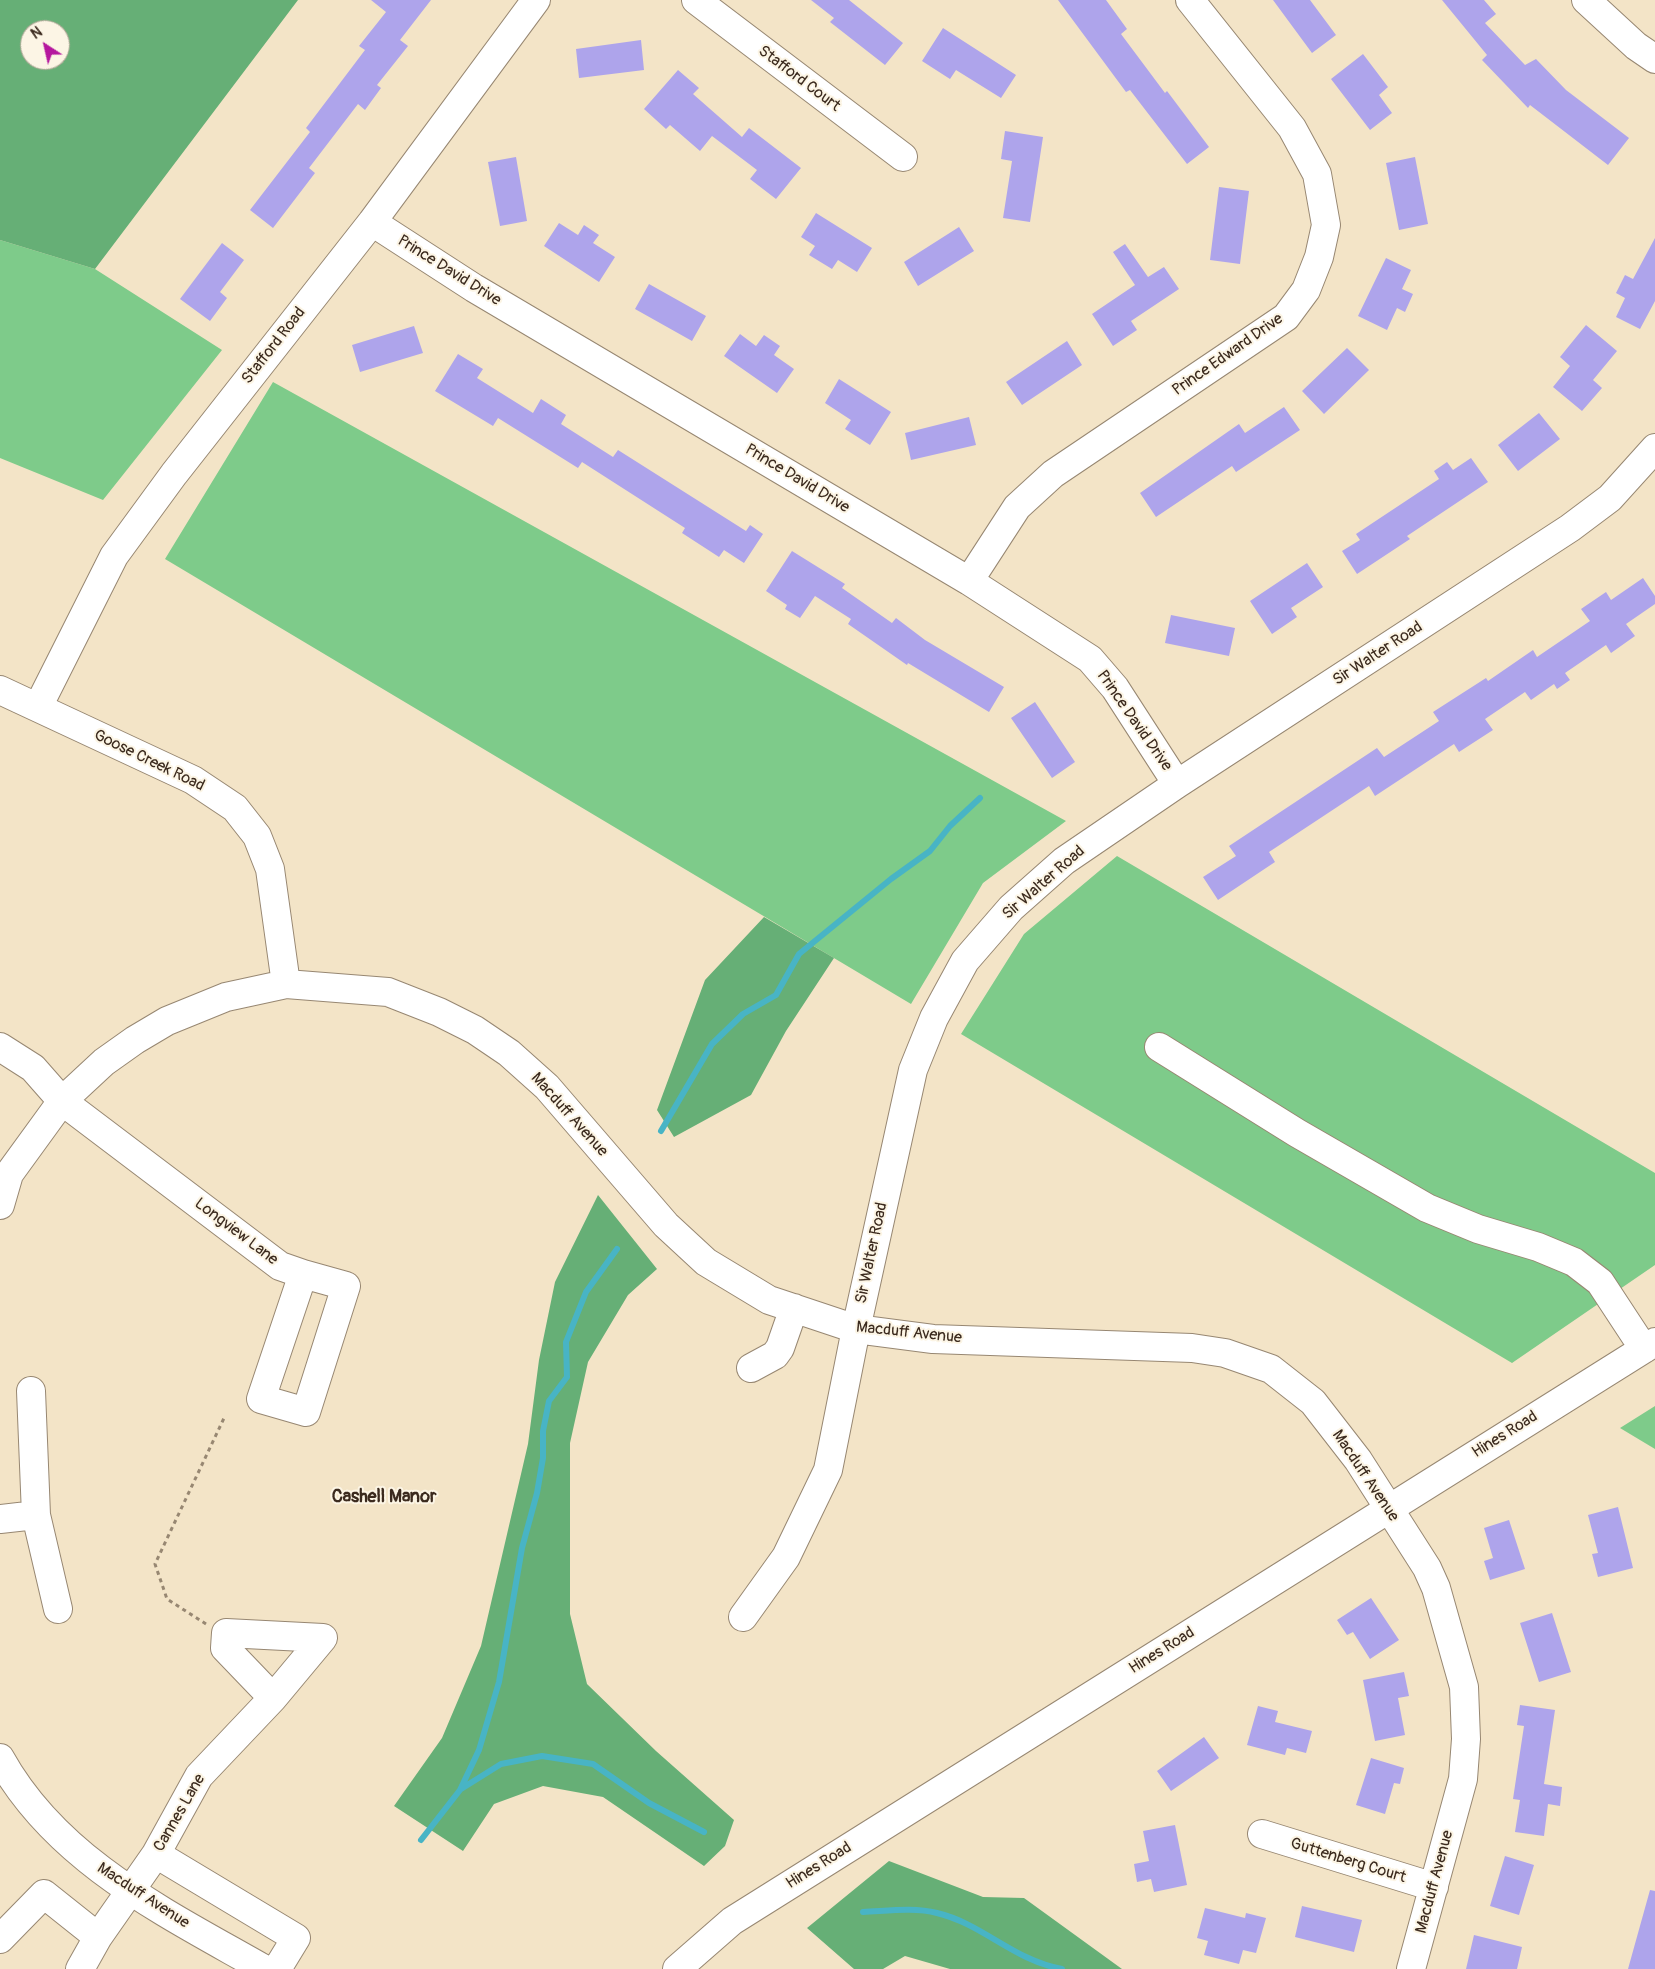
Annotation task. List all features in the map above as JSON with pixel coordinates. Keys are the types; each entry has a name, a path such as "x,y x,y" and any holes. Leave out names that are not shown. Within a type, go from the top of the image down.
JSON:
{"street":[{"name":"Stafford Road","path":"38,708 114,556 174,474 372,222 536,0"},
{"name":"Stafford Court","path":"696,0 903,157"},
{"name":"Prince Edward Drive","path":"969,581 1017,506 1053,474 1286,317 1306,290 1319,257 1326,225 1317,174 1292,128 1190,0"},
{"path":"1586,0 1636,46 1655,59"},
{"name":"Prince David Drive","path":"372,222 483,293 969,581 1090,659 1115,688 1177,784"},
{"name":"Sir Walter Road","path":"743,1617 786,1557 828,1470 856,1329 913,1070 934,1018 966,961 1011,908 1064,862 1177,784 1570,528 1610,498 1655,448"},
{"name":"Goose Creek Road","path":"0,690 194,780 235,808 257,836 270,868 286,984"},
{"name":"Macduff Avenue","path":"0,1205 9,1174 62,1101 104,1062 135,1040 167,1021 226,997 286,984 388,992 438,1012 475,1030 509,1053 547,1087 666,1225 706,1262 770,1300 856,1329 933,1339 1192,1348 1225,1353 1271,1370 1313,1402 1358,1460 1427,1568 1436,1588 1464,1687 1466,1739 1463,1779 1412,1969"},
{"name":"Longview Lane","path":"0,1047 33,1068 62,1101 280,1266 346,1286 306,1412 260,1399 303,1274"},
{"path":"1159,1047 1297,1133 1427,1208 1478,1229 1538,1247 1574,1262 1600,1282 1650,1346"},
{"path":"751,1368 775,1355 780,1348 794,1308"},
{"name":"Hines Road","path":"677,1969 732,1920 1387,1508 1650,1346"},
{"path":"31,1391 36,1515 58,1609"},
{"path":"0,1519 36,1515"},
{"name":"Cannes Lane","path":"80,1969 98,1937 156,1854 199,1776 273,1698"},
{"name":"Macduff Avenue","path":"0,1758 44,1819 95,1866 131,1892 264,1969"},
{"name":"Guttenberg Court","path":"1262,1834 1434,1887"},
{"path":"156,1854 296,1938 278,1969"},
{"path":"0,1940 44,1894 98,1937"}],"path":[{"path":"206,1633 206,1624 166,1599 155,1564 224,1416"}],"green space":[{"path":"0,0 298,0 95,269 0,240"},
{"path":"0,240 95,269 222,350 103,500 0,458"},
{"path":"273,382 1066,821 983,883 911,1004 165,559"},
{"path":"1117,856 1655,1173 1655,1265 1512,1363 961,1034 1024,934"},
{"path":"764,917 834,958 786,1031 751,1095 674,1137 657,1110 705,980"},
{"path":"598,1195 657,1269 628,1295 588,1362 570,1443 570,1614 587,1684 656,1751 734,1820 725,1846 704,1866 603,1797 543,1786 494,1804 463,1851 394,1806 442,1738 481,1646 528,1444 539,1360 555,1282"},
{"path":"1655,1406 1655,1449 1620,1428"},
{"path":"889,1861 983,1897 1024,1898 1122,1969 950,1969 905,1956 883,1969 854,1969 807,1928"}],"building":[{"path":"371,0 431,0 400,40 408,46 377,85 381,88 365,110 358,104 309,168 315,173 273,228 250,210 310,132 306,128 365,50 359,46 386,12"},
{"path":"811,0 849,0 903,43 885,65 830,22 834,18"},
{"path":"1058,0 1106,0 1127,29 1121,34 1165,93 1167,91 1209,147 1187,164 1130,90 1126,92"},
{"path":"1273,0 1310,0 1336,35 1312,53"},
{"path":"1442,0 1484,0 1496,14 1485,23 1525,65 1536,59 1566,90 1629,138 1608,165 1530,105 1528,108 1482,60 1487,55"},
{"path":"943,28 1016,75 1001,98 956,70 950,79 922,61"},
{"path":"641,40 644,70 579,78 576,49"},
{"path":"1363,54 1388,87 1379,95 1392,113 1370,130 1331,79"},
{"path":"678,70 699,88 693,94 742,137 749,128 801,168 776,199 750,179 757,170 712,136 700,151 670,125 666,129 644,109"},
{"path":"1005,131 1043,137 1030,222 1003,218 1012,161 1001,159"},
{"path":"516,157 527,221 500,226 488,162"},
{"path":"1415,157 1428,224 1399,230 1386,163"},
{"path":"1219,187 1249,191 1240,264 1210,260"},
{"path":"816,213 872,248 857,272 838,260 832,269 809,255 815,246 801,237"},
{"path":"559,223 578,235 584,225 599,235 593,243 615,257 599,282 544,246"},
{"path":"959,227 974,251 918,286 904,262"},
{"path":"1655,238 1655,301 1640,329 1616,317 1625,298 1616,293 1625,275 1633,279"},
{"path":"222,243 244,260 220,292 227,298 210,321 180,299"},
{"path":"1125,244 1148,277 1164,267 1179,289 1131,321 1137,330 1113,346 1092,314 1135,285 1113,252"},
{"path":"1386,258 1411,270 1402,289 1413,294 1405,312 1397,308 1387,330 1358,316"},
{"path":"649,284 706,316 692,341 635,309"},
{"path":"1586,325 1617,351 1593,380 1602,388 1582,411 1553,387 1570,366 1560,357"},
{"path":"414,326 423,353 360,372 352,345"},
{"path":"740,334 756,346 764,335 780,346 774,355 794,369 777,393 724,356"},
{"path":"1067,341 1082,365 1022,405 1006,382"},
{"path":"1347,348 1369,370 1324,414 1302,391"},
{"path":"458,354 483,369 477,378 533,413 541,399 566,415 561,424 613,457 618,450 746,531 750,525 763,534 744,563 724,550 719,557 682,533 685,528 582,462 578,468 498,418 493,426 435,391"},
{"path":"839,379 891,412 870,445 845,429 851,420 825,403"},
{"path":"1284,407 1300,430 1236,472 1232,466 1156,517 1140,493 1239,424 1245,433"},
{"path":"1539,413 1560,439 1518,471 1498,445"},
{"path":"969,417 976,445 911,460 905,433"},
{"path":"1471,458 1488,482 1407,536 1410,539 1357,574 1342,551 1360,540 1356,534 1439,479 1434,471 1447,462 1453,470"},
{"path":"792,551 845,584 842,588 892,623 896,618 925,640 1004,687 989,712 908,663 907,665 848,624 851,619 815,596 800,618 785,609 787,605 766,591"},
{"path":"1307,563 1323,587 1291,608 1297,617 1272,634 1250,601"},
{"path":"1643,578 1655,596 1655,604 1626,624 1635,636 1611,653 1606,645 1565,673 1570,680 1557,689 1554,684 1531,700 1525,692 1485,719 1493,730 1459,752 1454,744 1375,796 1369,786 1269,852 1275,862 1218,900 1203,877 1236,856 1229,846 1377,748 1384,757 1439,721 1433,712 1486,678 1488,681 1533,650 1537,657 1590,621 1581,609 1606,592 1611,600"},
{"path":"1171,615 1235,628 1229,656 1165,643"},
{"path":"1035,702 1075,762 1052,778 1011,718"},
{"path":"1618,1507 1633,1568 1598,1577 1592,1554 1598,1553 1588,1515"},
{"path":"1509,1520 1525,1569 1490,1580 1484,1561 1493,1558 1484,1528"},
{"path":"1371,1598 1399,1640 1370,1659 1353,1632 1347,1635 1337,1620"},
{"path":"1552,1613 1571,1672 1539,1682 1520,1623"},
{"path":"1404,1672 1409,1696 1398,1698 1405,1735 1375,1741 1363,1680"},
{"path":"1520,1705 1555,1710 1544,1784 1562,1787 1560,1806 1548,1804 1544,1836 1515,1832 1520,1800 1513,1799 1524,1726 1517,1725"},
{"path":"1258,1706 1278,1711 1275,1722 1312,1731 1306,1753 1287,1748 1285,1755 1247,1745"},
{"path":"1204,1737 1219,1758 1171,1791 1157,1771"},
{"path":"1371,1758 1404,1768 1400,1784 1394,1783 1385,1814 1356,1805"},
{"path":"1175,1825 1187,1885 1154,1892 1151,1879 1137,1882 1134,1864 1149,1861 1143,1831"},
{"path":"1505,1856 1534,1865 1519,1915 1490,1906"},
{"path":"1650,1890 1655,1891 1655,1969 1628,1969"},
{"path":"1302,1906 1362,1920 1354,1952 1295,1937"},
{"path":"1205,1908 1245,1918 1246,1913 1266,1918 1256,1953 1243,1950 1239,1964 1204,1955 1208,1941 1197,1938"},
{"path":"1474,1935 1522,1947 1517,1969 1466,1969"}],"waterway":[{"path":"661,1131 712,1044 743,1014 776,995 799,954 891,879 930,851 950,826 980,798"},
{"path":"421,1840 460,1790 479,1750 499,1682 522,1548 537,1493 543,1458 543,1431 549,1401 567,1377 566,1342 586,1292 617,1249"},
{"path":"461,1789 501,1764 542,1756 593,1764 649,1803 704,1832"},
{"path":"863,1912 910,1910 937,1913 969,1925 1028,1958 1062,1969"}],"district":[{"name":"Cashell Manor","path":"384,1497"}]}
